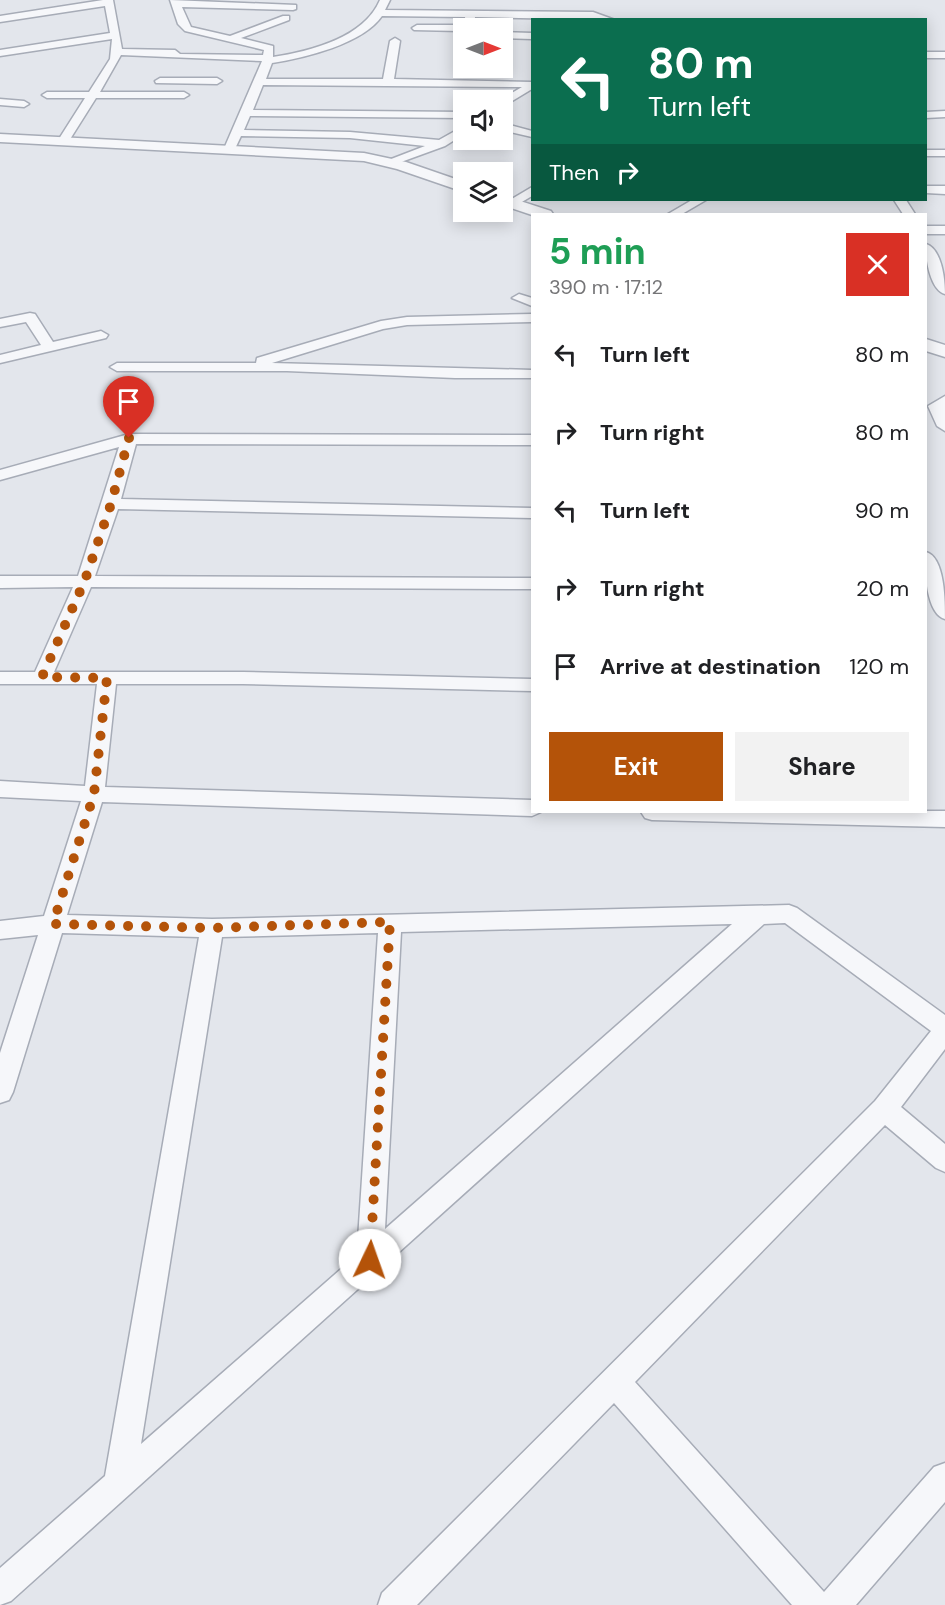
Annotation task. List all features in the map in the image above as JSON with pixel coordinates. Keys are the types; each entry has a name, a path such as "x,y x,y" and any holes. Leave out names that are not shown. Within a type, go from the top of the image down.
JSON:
{"street":[{"path":"117,52 283,59 367,27 380,13 386,0"},
{"path":"0,20 108,2 116,35 117,52 108,81 94,94 63,142"},
{"path":"229,150 269,60 269,48 188,29 183,24 176,2 293,7"},
{"path":"380,13 593,15 603,18"},
{"path":"233,38 286,18"},
{"path":"417,28 453,28"},
{"path":"0,53 116,35"},
{"path":"513,35 531,36"},
{"path":"388,83 395,41"},
{"path":"927,55 945,55"},
{"path":"468,78 468,83"},
{"path":"148,81 217,81"},
{"path":"260,82 519,82 531,85"},
{"path":"513,97 531,86"},
{"path":"47,95 184,95"},
{"path":"0,102 24,104"},
{"path":"246,113 453,115"},
{"path":"342,156 358,114"},
{"path":"927,115 945,114"},
{"path":"513,129 531,134"},
{"path":"236,133 350,135 441,144"},
{"path":"390,163 441,144 453,136"},
{"path":"0,138 342,156 390,163 453,183"},
{"path":"927,153 945,153"},
{"path":"927,190 945,190"},
{"path":"513,199 531,191"},
{"path":"676,213 698,201"},
{"path":"513,204 541,213"},
{"path":"927,230 945,230"},
{"path":"927,250 941,274 945,290"},
{"path":"0,323 30,317 49,347"},
{"path":"239,368 381,325 407,321 531,318"},
{"path":"0,359 101,335"},
{"path":"927,345 945,351"},
{"path":"117,367 531,374"},
{"path":"945,401 936,406 945,426"},
{"path":"0,475 129,438 531,440"},
{"path":"42,677 85,580 111,504 129,438"},
{"path":"111,504 531,513"},
{"path":"927,560 945,613"},
{"path":"0,582 85,580 531,584"},
{"path":"0,678 531,685"},
{"path":"0,1092 94,794 107,678"},
{"path":"0,789 531,808"},
{"path":"748,813 844,814 945,819"},
{"path":"0,930 53,924 212,928 789,914 945,1030 884,1109 394,1605"},
{"path":"0,1590 758,915"},
{"path":"370,1260 390,922"},
{"path":"119,1485 212,928"},
{"path":"884,1109 945,1160"},
{"path":"614,1381 814,1605"},
{"path":"835,1605 945,1478"}],"route":[{"path":"129,438 111,504 85,580 42,677 107,678 94,794 53,924 212,928 390,922 370,1260"}]}
